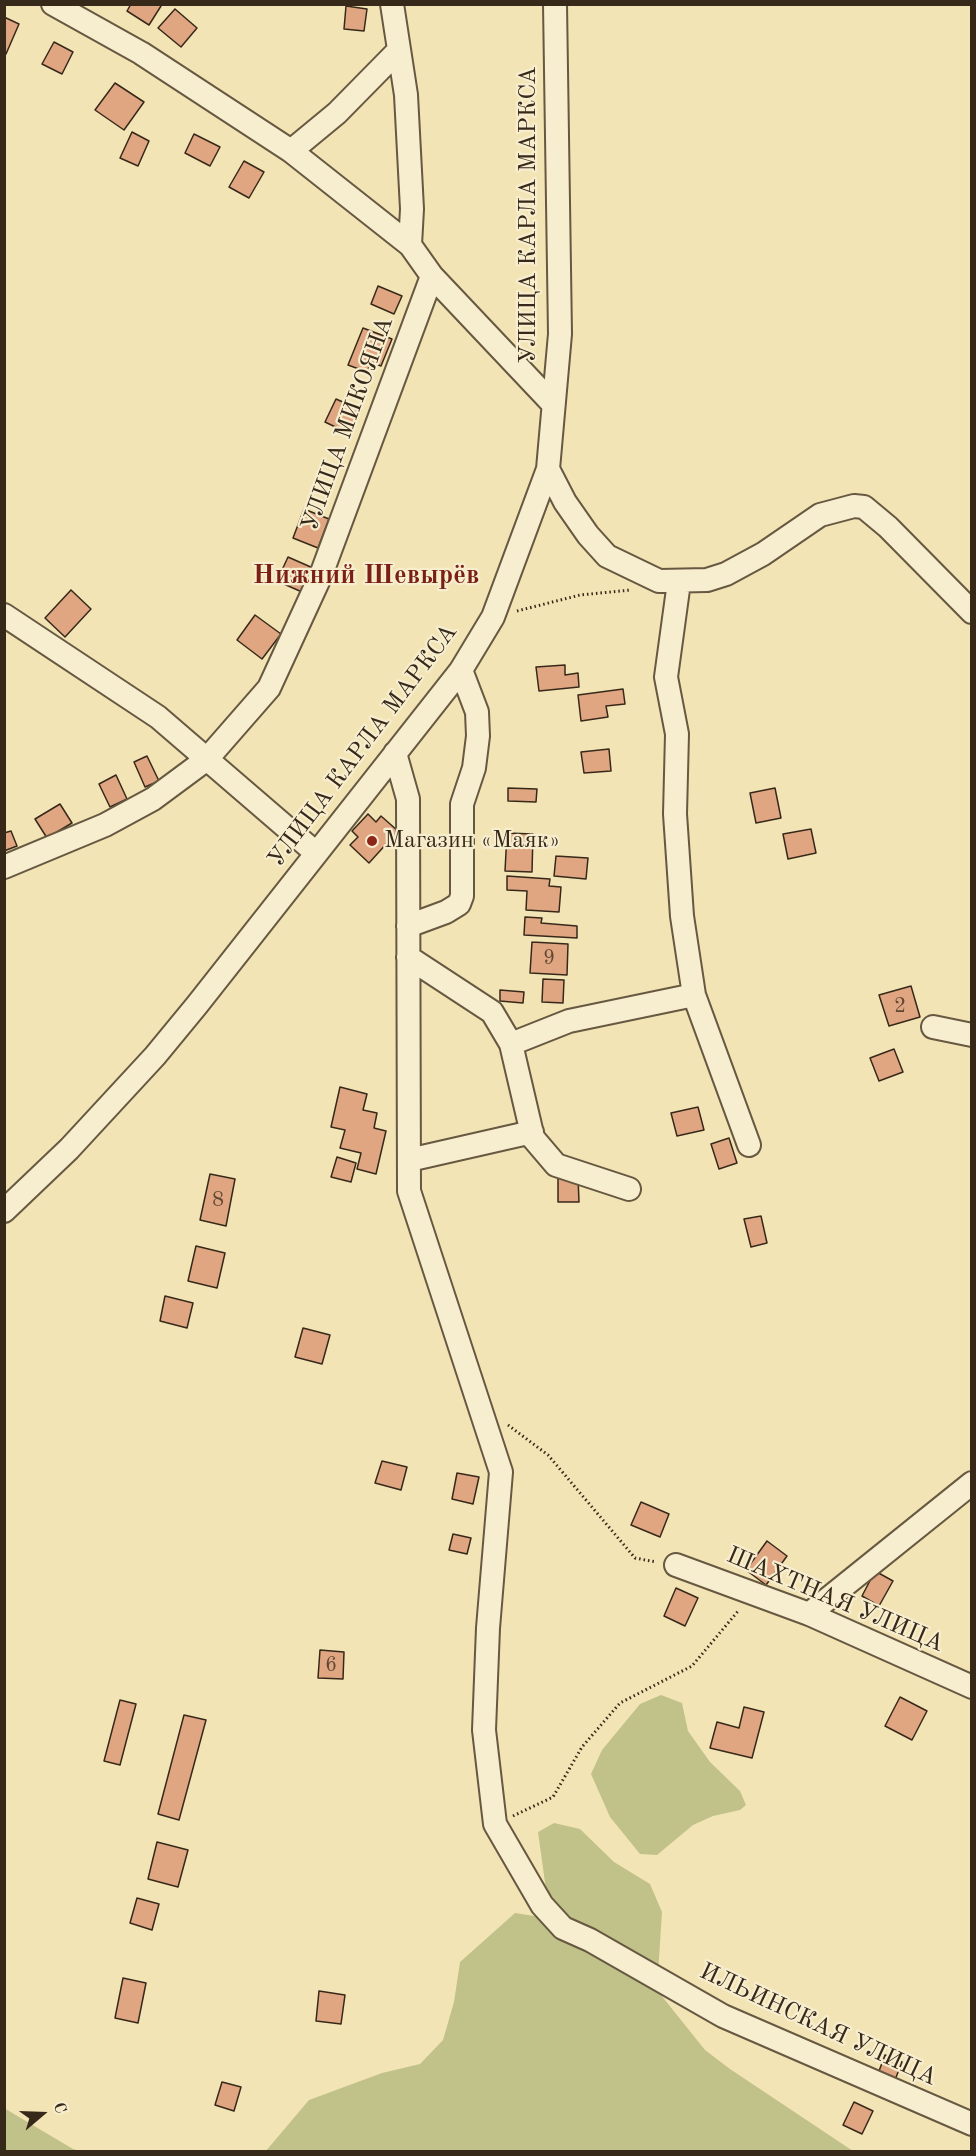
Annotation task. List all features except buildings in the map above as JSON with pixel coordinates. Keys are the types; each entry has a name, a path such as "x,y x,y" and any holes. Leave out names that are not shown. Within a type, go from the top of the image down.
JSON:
{"street":[{"path":"53,4 141,53 291,151 410,245 432,276 553,404"},
{"path":"392,4 406,95 412,209 410,245"},
{"name":"УЛИЦА КАРЛА МАРКСА","path":"4,1211 69,1149 155,1056 461,670 493,617 548,469 560,334 555,4"},
{"path":"291,151 337,113 399,50"},
{"name":"УЛИЦА МИКОЯНА","path":"4,867 115,820 153,799 207,759 270,688 321,575 432,276"},
{"path":"548,469 565,502 588,535 607,556 669,581 707,580 726,574 763,554 820,515 854,506 864,507 888,527 972,612"},
{"path":"669,581 666,677 677,735 675,814 682,916 694,994 749,1145"},
{"path":"4,615 158,717 316,853"},
{"path":"408,926 446,912 459,904 462,896 462,804 474,768 478,736 477,712 461,670"},
{"path":"394,753 408,800 409,1191 501,1472 488,1628 484,1730 495,1824"},
{"path":"408,957 492,1012 511,1044 533,1138 556,1165 629,1189"},
{"path":"511,1044 568,1020 694,994"},
{"path":"933,1027 972,1035"},
{"path":"409,1160 532,1132"},
{"path":"809,1614 972,1483"},
{"name":"ШАХТНАЯ УЛИЦА","path":"676,1565 809,1614 972,1687"},
{"name":"ИЛЬИНСКАЯ УЛИЦА","path":"495,1824 542,1905 563,1928 590,1940 723,2016 972,2124"}],"path":[{"path":"493,617 580,595 628,591 669,581"},
{"path":"505,1423 548,1455 635,1558 676,1565"},
{"path":"495,1824 553,1797 582,1747 620,1703 692,1665 754,1593"}],"green space":[{"path":"661,1695 682,1703 688,1731 710,1762 740,1791 746,1805 740,1810 713,1816 693,1825 657,1855 640,1854 610,1817 591,1774 602,1750 640,1704"},
{"path":"554,1823 580,1829 614,1862 650,1884 662,1912 657,1990 705,2050 853,2151 265,2152 309,2100 382,2073 420,2064 443,2040 454,2002 460,1962 515,1913 534,1916 547,1897 538,1832"},
{"path":"4,2108 73,2149 80,2151 5,2151"}],"place":[{"name":"Магазин «Маяк»","path":"372,841"}],"district":[{"name":"Нижний Шевырёв","path":"366,576"}]}
